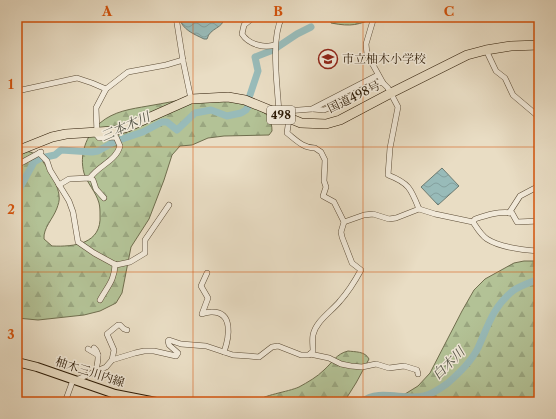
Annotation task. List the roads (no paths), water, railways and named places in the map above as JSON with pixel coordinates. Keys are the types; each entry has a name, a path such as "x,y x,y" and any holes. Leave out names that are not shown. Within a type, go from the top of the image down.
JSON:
{"highway":[{"name":"国道498号","path":"17,151 52,137 66,134 114,131 128,127 191,99 228,97 246,100 301,123 326,124 340,120 467,55 510,46 539,45"}],"main road":[{"name":"柚木三川内線","path":"17,362 37,367 115,394 156,402"}],"street":[{"path":"176,17 191,99"},
{"path":"254,17 244,25 242,34 245,39 256,45 268,47 275,45"},
{"path":"282,17 277,25 275,45 280,114 286,111 312,109 324,110 334,106 376,82 383,83"},
{"path":"374,17 366,44 367,54 398,107 390,148 388,175 397,179 411,189 419,209"},
{"path":"486,50 496,71 505,78 513,95 539,117"},
{"path":"59,185 69,179 90,178 115,156 120,146 116,137 96,137 96,108 106,88 128,72 166,65 183,60"},
{"path":"312,109 378,74"},
{"path":"17,91 77,78 106,88"},
{"path":"289,119 287,133 303,146 315,148 320,152 324,160 324,181 326,187 323,196 334,202 344,222 341,232 352,263 361,270 354,284 341,301 317,327 312,336 313,351 310,354"},
{"path":"17,164 20,164 40,153 47,161 50,170 69,201 73,212 78,242 94,253 115,264 130,262 145,253 145,240 169,205"},
{"path":"90,178 93,180 96,189 104,198"},
{"path":"508,213 520,196 539,186"},
{"path":"344,222 364,215 373,214 389,219 396,218 419,209 473,222 481,234 487,239 511,248 539,251"},
{"path":"473,222 475,219 488,214 504,212 512,213 517,222 539,221"},
{"path":"100,300 113,280 115,264"},
{"path":"206,273 201,286 208,298 202,314 213,312 226,317 228,342 224,352"},
{"path":"65,402 74,380 106,367 112,360 114,350 108,334 118,325 126,330"},
{"path":"112,360 144,351 154,351 176,356 178,353 169,345 169,340 181,344 206,346 233,355 259,356 278,346 301,355 310,354 329,358 351,366 362,367 376,364 389,368 404,366 417,370 418,374"},
{"path":"94,348 98,352 96,371"},
{"path":"88,349 98,356"},
{"path":"115,394 118,398 126,402"}],"water":[{"path":"179,17 224,17 222,24 211,32 207,39 204,39 186,28"},
{"path":"442,168 459,186 438,205 421,187"}],"waterway":[{"name":"三本木川","path":"250,95 258,71 255,57 273,50 297,34 311,27"},
{"name":"三本木川","path":"17,193 34,162 41,158 55,155 61,150 98,151 116,141 143,132 162,122 167,122 177,130 195,113 211,110 227,116 241,113 246,110 249,105"},
{"name":"白木川","path":"362,402 368,398 384,395 409,397 424,396 443,387 472,358 492,317 507,296 523,285 539,279"}],"place":[{"name":"市立柚木小学校","path":"328,59"}]}
